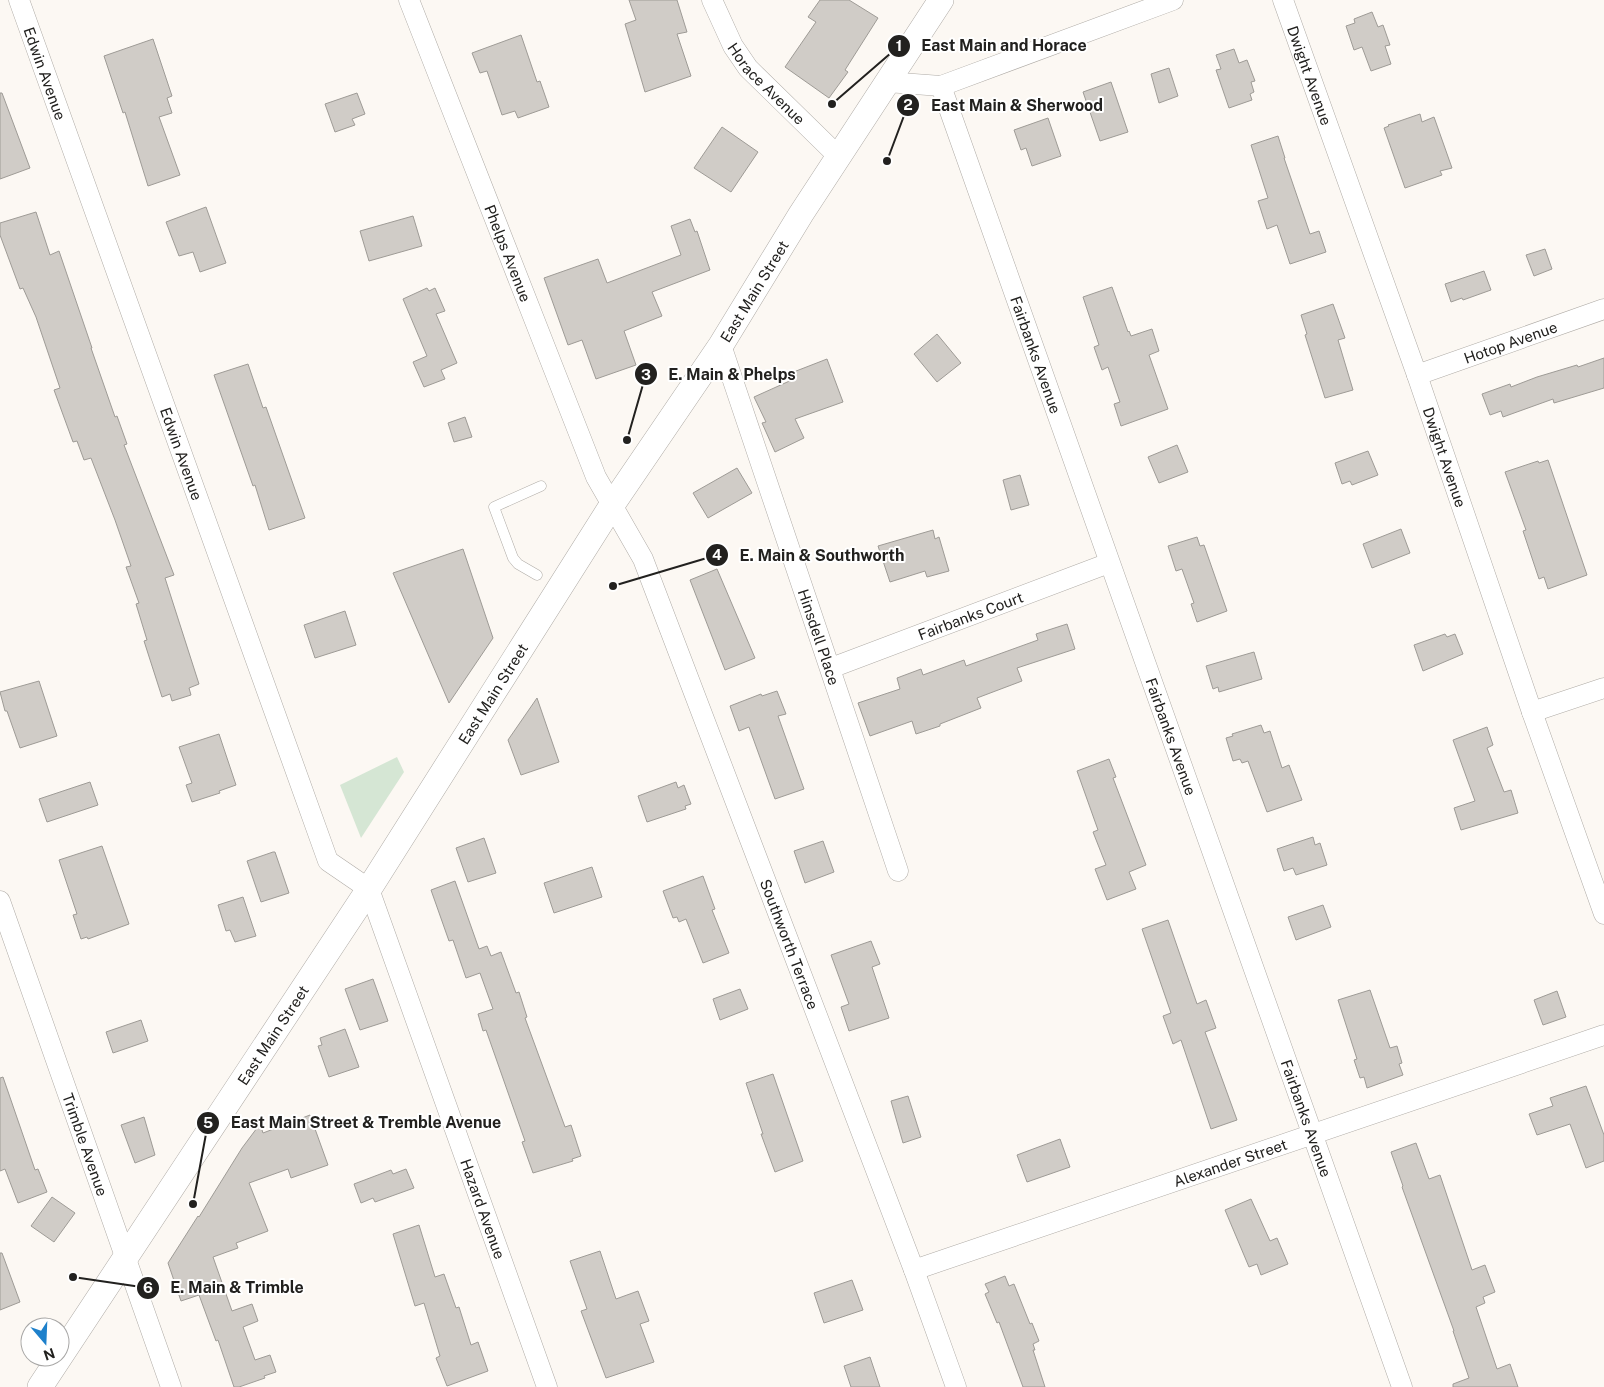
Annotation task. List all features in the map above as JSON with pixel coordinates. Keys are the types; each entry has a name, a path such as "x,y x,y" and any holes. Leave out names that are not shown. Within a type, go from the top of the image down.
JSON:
{"street":[{"name":"Edwin Avenue","path":"19,0 328,862 369,889"},
{"name":"Phelps Avenue","path":"409,0 596,477 612,505"},
{"name":"Horace Avenue","path":"712,0 733,46 748,68 838,156"},
{"name":"East Main Street","path":"40,1387 369,889 612,505 721,345 801,214 941,0"},
{"path":"887,82 941,86 1174,0"},
{"name":"Dwight Avenue","path":"1283,0 1417,375 1532,712 1604,914"},
{"name":"Fairbanks Avenue","path":"941,86 1314,1133 1402,1387"},
{"name":"Hotop Avenue","path":"1417,375 1604,309"},
{"name":"Hinsdell Place","path":"721,345 898,870"},
{"name":"Southworth Terrace","path":"612,505 643,559 914,1270 956,1387"},
{"name":"Fairbanks Court","path":"831,668 1110,563"},
{"path":"1532,712 1604,688"},
{"name":"Hazard Avenue","path":"369,889 547,1387"},
{"name":"Trimble Avenue","path":"0,901 171,1387"},
{"name":"Alexander Street","path":"914,1270 1604,1036"}],"lane":[{"path":"537,575 518,564 513,558 494,507 541,486"}],"green space":[{"path":"397,757 404,772 361,838 340,785"}],"building":[{"path":"629,0 677,0 687,32 677,34 691,76 645,92 625,24 636,20"},
{"path":"820,0 849,0 878,18 845,70 848,72 829,98 785,67 816,22 808,17"},
{"path":"1372,12 1378,27 1383,25 1390,45 1385,46 1391,64 1371,71 1362,47 1354,50 1346,26 1355,23 1354,19"},
{"path":"521,35 537,82 540,81 549,107 518,118 515,111 502,115 487,71 480,73 472,53"},
{"path":"153,39 172,96 167,98 172,113 159,117 180,175 148,186 125,112 123,113 104,56"},
{"path":"1234,49 1239,63 1247,60 1255,81 1251,82 1254,92 1250,94 1252,100 1229,108 1216,70 1221,69 1216,55"},
{"path":"1169,68 1178,96 1159,103 1151,74"},
{"path":"1111,82 1128,132 1100,141 1083,92"},
{"path":"0,93 2,93 30,168 0,179"},
{"path":"357,93 365,114 352,119 355,125 335,132 325,104"},
{"path":"1420,114 1422,122 1434,117 1452,168 1440,171 1442,175 1405,188 1384,128"},
{"path":"1048,118 1061,156 1032,166 1026,148 1021,150 1014,130"},
{"path":"722,127 758,152 731,192 694,168"},
{"path":"1278,136 1310,234 1319,231 1326,252 1290,264 1277,225 1267,229 1258,201 1268,198 1251,145"},
{"path":"206,207 226,263 200,272 193,252 179,256 166,222"},
{"path":"36,212 50,255 59,251 115,417 117,416 127,444 124,445 174,575 165,578 199,684 189,688 191,695 172,701 170,694 162,697 144,641 147,640 136,604 139,603 126,567 131,566 115,520 91,458 84,460 77,441 73,442 54,390 60,388 36,317 23,288 20,289 0,235 0,223"},
{"path":"413,216 422,246 369,261 360,231"},
{"path":"690,219 695,232 697,231 710,270 652,292 662,316 624,331 636,365 596,379 582,340 568,345 544,278 598,259 607,283 681,255 671,226"},
{"path":"1545,249 1552,269 1534,276 1526,255"},
{"path":"1484,271 1491,290 1463,300 1462,298 1451,302 1445,284"},
{"path":"1112,287 1131,336 1152,329 1159,351 1149,355 1168,409 1121,426 1114,404 1120,402 1108,367 1102,370 1094,347 1099,345 1083,297"},
{"path":"427,288 429,291 435,288 445,311 436,314 457,363 441,370 445,379 424,387 413,362 427,356 403,299"},
{"path":"1333,304 1345,338 1338,340 1353,390 1325,398 1305,335 1307,334 1301,315"},
{"path":"937,334 961,363 937,382 914,354"},
{"path":"1604,358 1604,388 1554,403 1553,399 1503,417 1501,411 1490,415 1482,394 1510,384 1511,387 1537,377 1577,365 1578,367"},
{"path":"827,359 843,402 795,419 804,438 775,452 762,423 766,422 754,397 794,379 791,373"},
{"path":"248,364 263,408 266,407 305,518 269,530 255,485 253,486 214,375"},
{"path":"465,417 472,437 454,442 448,423"},
{"path":"1177,445 1188,472 1159,483 1148,457"},
{"path":"1368,451 1378,475 1352,485 1350,481 1342,484 1335,463"},
{"path":"1548,460 1587,575 1548,589 1544,577 1539,579 1523,531 1526,530 1505,472 1538,461 1539,463"},
{"path":"737,468 752,493 708,518 693,493"},
{"path":"1020,475 1029,505 1011,510 1003,480"},
{"path":"1401,529 1410,553 1372,568 1363,544"},
{"path":"933,530 935,539 939,537 949,571 927,577 925,571 890,582 878,546"},
{"path":"1197,537 1200,546 1204,545 1227,611 1197,622 1191,604 1194,603 1182,569 1176,571 1168,546"},
{"path":"463,549 493,638 449,703 393,573"},
{"path":"717,569 755,658 725,670 690,580"},
{"path":"345,611 356,645 315,658 304,625"},
{"path":"1067,624 1075,649 1017,668 1022,681 977,698 981,708 916,734 912,721 870,736 858,703 900,689 897,678 921,669 923,675 964,660 966,666 1038,640 1036,634"},
{"path":"1445,634 1447,637 1455,634 1463,654 1423,671 1414,645"},
{"path":"1254,652 1262,679 1219,692 1218,687 1213,689 1206,666"},
{"path":"39,681 57,736 20,748 7,711 5,711 0,692"},
{"path":"777,691 786,714 778,716 804,789 775,799 749,727 739,731 730,706 761,694 762,696"},
{"path":"537,698 559,762 521,775 508,740"},
{"path":"1261,725 1264,733 1270,731 1282,768 1289,765 1302,800 1267,812 1248,761 1242,763 1240,759 1233,761 1226,738 1233,736 1232,734"},
{"path":"1487,727 1493,745 1487,748 1504,792 1511,790 1518,813 1461,830 1454,808 1475,801 1453,740"},
{"path":"219,734 236,785 219,791 220,793 192,802 186,785 192,783 179,747"},
{"path":"1109,759 1116,777 1113,778 1146,865 1129,872 1136,889 1107,900 1095,869 1106,865 1093,832 1098,830 1077,771"},
{"path":"90,782 98,805 47,822 39,799"},
{"path":"676,782 678,788 684,785 691,804 685,806 686,809 647,822 638,796"},
{"path":"1313,837 1315,845 1320,843 1327,865 1296,875 1293,868 1284,871 1277,849"},
{"path":"484,838 496,873 468,882 456,848"},
{"path":"823,841 834,872 805,883 794,851"},
{"path":"102,846 129,924 88,939 87,937 81,939 73,915 77,914 59,860"},
{"path":"275,852 289,893 261,902 247,861"},
{"path":"592,867 602,897 554,913 544,883"},
{"path":"703,876 715,909 712,910 729,953 703,963 686,919 679,922 677,917 673,918 663,891"},
{"path":"455,881 479,949 487,946 491,956 501,952 516,993 519,992 527,1017 525,1018 565,1127 571,1125 581,1156 572,1159 573,1161 533,1173 522,1142 525,1141 486,1030 483,1031 478,1014 493,1009 480,973 466,978 453,940 449,941 431,890"},
{"path":"243,897 256,936 235,942 230,930 226,931 218,905"},
{"path":"1323,905 1331,927 1296,940 1288,917"},
{"path":"1168,920 1197,1004 1206,1000 1216,1028 1205,1032 1237,1120 1211,1129 1181,1040 1173,1044 1163,1016 1171,1013 1142,929"},
{"path":"871,941 880,964 872,967 889,1018 849,1031 841,1007 849,1004 831,955"},
{"path":"373,979 388,1021 360,1030 345,989"},
{"path":"740,989 748,1009 720,1020 713,999"},
{"path":"1370,990 1390,1048 1397,1046 1402,1063 1399,1064 1403,1075 1367,1088 1364,1077 1360,1078 1354,1060 1357,1059 1338,1000"},
{"path":"1557,991 1566,1017 1543,1025 1534,1000"},
{"path":"141,1020 148,1041 113,1053 106,1032"},
{"path":"345,1029 359,1067 329,1077 318,1046 322,1045 320,1038"},
{"path":"773,1074 803,1161 775,1172 761,1134 763,1134 746,1083"},
{"path":"3,1077 35,1170 38,1169 47,1192 18,1203 5,1169 0,1171 0,1078"},
{"path":"1586,1086 1604,1135 1604,1161 1586,1168 1570,1124 1537,1135 1529,1114 1553,1106 1550,1098"},
{"path":"908,1096 921,1137 903,1143 891,1101"},
{"path":"310,1115 328,1165 291,1178 288,1169 249,1183 268,1231 236,1243 238,1248 213,1257 232,1311 252,1304 258,1321 243,1327 255,1360 270,1355 276,1372 264,1376 265,1378 234,1387 218,1340 216,1341 199,1295 181,1301 168,1263 242,1148 260,1124 263,1133"},
{"path":"144,1117 155,1155 135,1163 121,1125"},
{"path":"1060,1139 1070,1167 1027,1182 1017,1155"},
{"path":"1416,1143 1429,1179 1440,1175 1472,1270 1485,1265 1495,1292 1483,1297 1485,1303 1476,1307 1497,1369 1510,1364 1518,1387 1453,1387 1453,1384 1469,1378 1391,1152"},
{"path":"406,1169 414,1188 375,1202 373,1198 361,1203 354,1184 391,1170 393,1174"},
{"path":"52,1197 75,1213 54,1242 31,1226"},
{"path":"1251,1199 1270,1241 1277,1238 1288,1264 1261,1275 1257,1264 1249,1267 1225,1210"},
{"path":"419,1225 435,1277 444,1274 456,1308 459,1307 471,1345 478,1342 488,1371 447,1386 436,1358 440,1356 424,1303 415,1306 393,1234"},
{"path":"600,1251 616,1299 638,1291 649,1321 640,1324 654,1362 606,1378 581,1311 587,1309 570,1261"},
{"path":"0,1253 2,1253 20,1302 0,1310"},
{"path":"1005,1276 1009,1286 1014,1284 1039,1341 1033,1344 1035,1350 1033,1350 1045,1387 1023,1387 999,1322 997,1323 985,1294 989,1292 985,1284"},
{"path":"852,1280 863,1310 824,1323 814,1293"},
{"path":"870,1357 880,1387 851,1387 844,1366"}],"place":[{"name":"East Main and Horace","path":"832,104"},
{"name":"East Main & Sherwood","path":"887,161"},
{"name":"E. Main & Phelps","path":"627,440"},
{"name":"E. Main & Southworth","path":"613,586"},
{"name":"East Main Street & Tremble Avenue","path":"193,1204"},
{"name":"E. Main & Trimble","path":"73,1277"}]}
